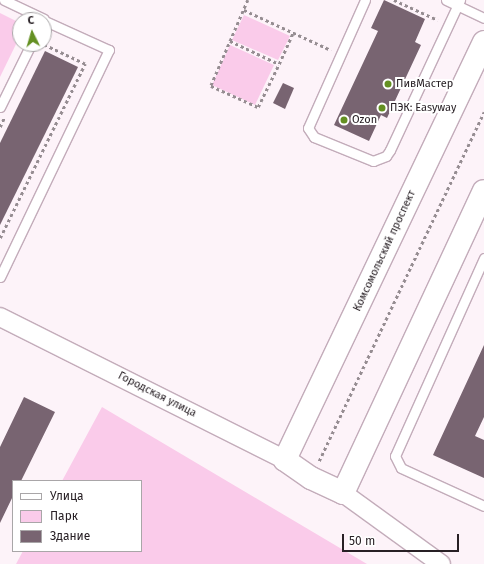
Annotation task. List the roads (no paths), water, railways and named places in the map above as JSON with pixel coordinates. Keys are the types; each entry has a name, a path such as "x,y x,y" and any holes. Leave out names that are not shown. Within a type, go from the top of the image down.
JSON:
{"main road":[{"name":"Комсомольский проспект","path":"285,460 484,42"},
{"path":"343,493 484,191"},
{"name":"Городская улица","path":"285,460 311,478 343,493"}],"street":[{"name":"Городская улица","path":"0,317 285,460"},
{"path":"343,493 441,564"}],"lane":[{"path":"4,0 29,12"},
{"path":"365,0 309,122 310,132 314,137 366,160 379,160 390,150 458,3"},
{"path":"446,0 458,3 484,18"},
{"path":"0,277 109,50 52,23"},
{"path":"0,107 27,52"},
{"path":"484,258 394,456 401,468 484,506"}],"place":[{"name":"ПивМастер","path":"388,84"},
{"name":"ПЭК: Easyway","path":"382,108"},
{"name":"Ozon","path":"344,120"}]}
